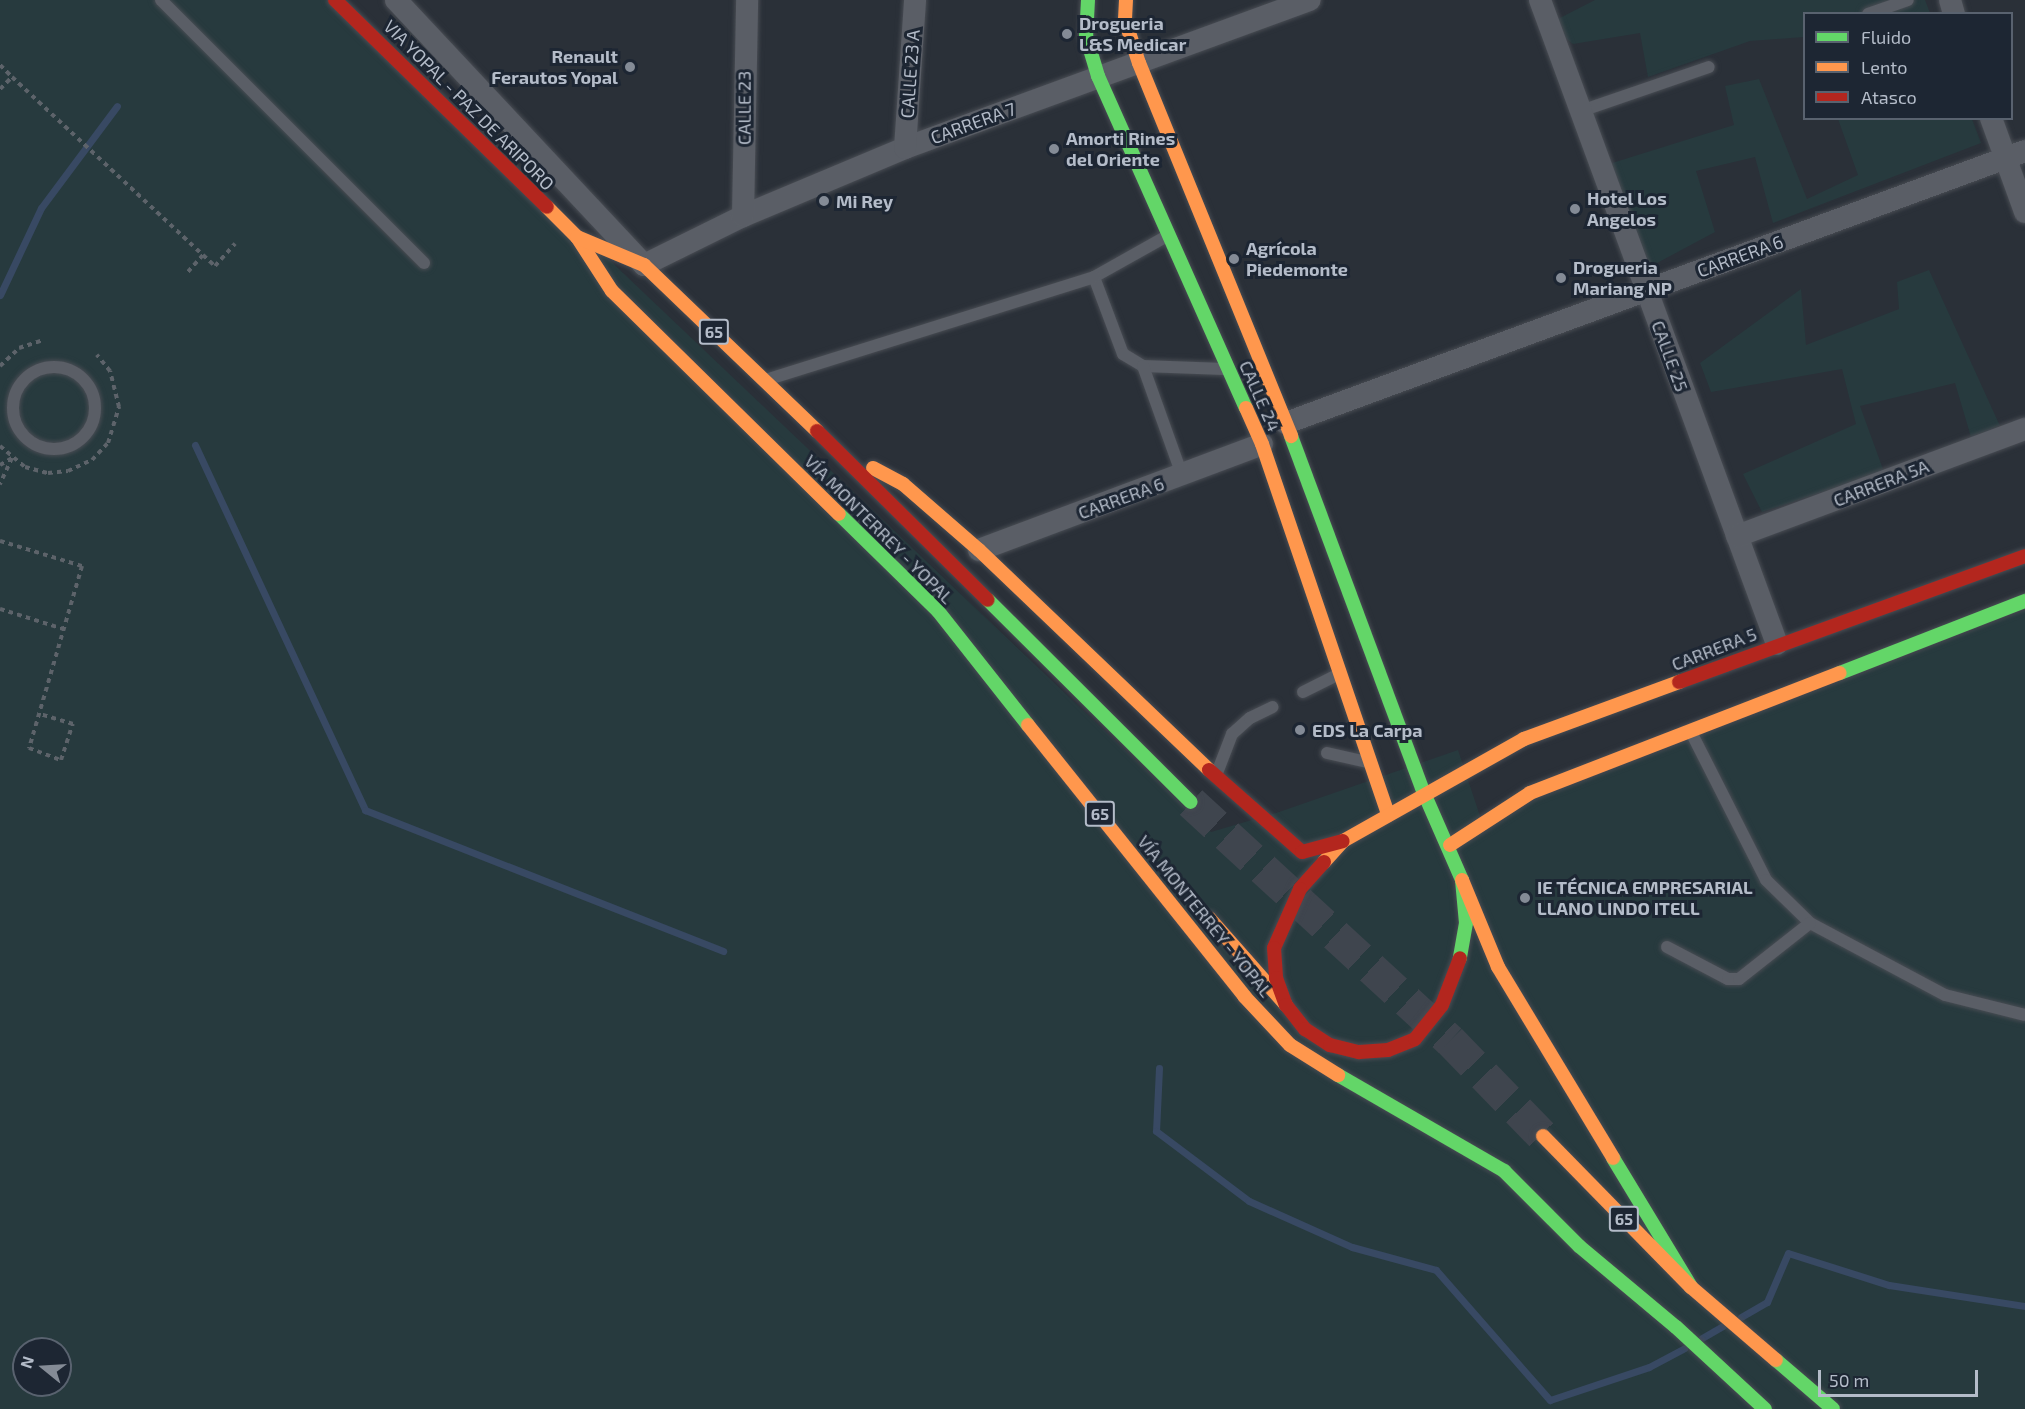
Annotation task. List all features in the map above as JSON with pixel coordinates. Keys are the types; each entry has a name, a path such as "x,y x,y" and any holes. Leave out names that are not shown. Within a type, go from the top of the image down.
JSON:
{"main road":[{"name":"VIA YOPAL - PAZ DE ARIPORO","path":"335,0 577,237"},
{"name":"CALLE 24","path":"1088,0 1086,36 1098,76 1262,444 1388,815"},
{"name":"CALLE 24","path":"1126,0 1125,20 1139,63 1286,423 1424,793 1450,845 1462,879"},
{"name":"VÍA MONTERREY - YOPAL","path":"577,237 644,264 836,449 1191,802"},
{"name":"VÍA MONTERREY - YOPAL","path":"577,237 612,291 938,610 1244,996 1290,1045 1391,1108 1504,1171 1579,1246 1677,1327 1765,1409"},
{"path":"836,449 903,484 979,550 1216,777 1302,852 1343,841"},
{"name":"CARRERA 5","path":"1343,841 1424,793 1524,739 1777,644 2025,556"},
{"path":"1450,845 1530,793 1689,728 2025,601"},
{"path":"938,610 1128,826"},
{"path":"1286,1005 1276,978 1274,948 1285,917 1306,880 1343,841"},
{"path":"1330,1045 1359,1052 1388,1050 1415,1040 1442,1005 1460,966 1466,923 1462,879"},
{"path":"1462,879 1498,967 1691,1287"},
{"path":"1199,906 1305,1029 1359,1066"},
{"path":"1388,1087 1504,1171"},
{"name":"65","path":"1543,1136 1691,1287 1833,1409"}],"street":[{"path":"396,0 644,264"},
{"name":"CALLE 23","path":"743,216 747,0"},
{"name":"CALLE 23 A","path":"905,148 915,0"},
{"name":"CARRERA 7","path":"644,264 743,216 905,148 1310,0"},
{"name":"CALLE 25","path":"1540,0 1777,644"},
{"path":"1992,120 2015,155 2025,212"},
{"name":"CARRERA 6","path":"1286,423 2015,155"},
{"name":"CARRERA 5A","path":"1737,536 2025,429"},
{"name":"CARRERA 6","path":"979,550 1182,476 1262,444"}],"lane":[{"path":"161,0 424,263"},
{"path":"1874,12 1908,0"},
{"path":"1581,111 1709,67"},
{"path":"764,380 1094,277 1169,235"},
{"path":"1094,277 1123,354 1143,366 1228,369"},
{"path":"1143,366 1182,476"},
{"path":"48,368 65,369 89,387 94,400 93,422 79,441 63,448 38,446 17,426 13,412 18,389 33,373 48,368"},
{"path":"1303,692 1341,673"},
{"path":"1216,777 1232,734 1250,718 1273,707"},
{"path":"1689,728 1766,880 1810,923 1945,995 2025,1015"},
{"path":"1327,753 1372,763"},
{"path":"1667,947 1728,979 1739,979 1810,923"}],"path":[{"path":"0,65 215,267 235,244"},
{"path":"0,90 12,77"},
{"path":"187,273 203,255"},
{"path":"0,366 19,348 44,339"},
{"path":"0,446 25,467 48,473 68,471 92,460 108,443 116,428 118,391 110,371 97,355"},
{"path":"0,465 12,458"},
{"path":"0,484 12,458"},
{"path":"0,541 82,566 29,748 61,760 73,724 40,714"},
{"path":"0,609 63,629"}],"green space":[{"path":"0,0 346,0 622,272 1211,832 1279,812 1458,750 1485,831 1534,800 2025,610 2025,1409 0,1409"},
{"path":"1595,0 1925,0 1930,12 1803,12 1803,37 1750,41 1648,77 1640,33 1573,44 1548,24"},
{"path":"1759,79 1807,199 1858,175 1838,120 1972,120 1981,143 1773,223 1755,157 1696,171 1715,232 1644,270 1609,164 1734,125 1725,86"},
{"path":"1929,270 2000,426 1971,437 1955,383 1860,406 1884,472 1762,512 1743,474 1856,424 1842,369 1711,392 1700,363 1801,289 1806,345 1899,309 1897,282"}],"waterway":[{"path":"0,295 41,208 117,106"},
{"path":"195,445 365,810 723,951"},
{"path":"1159,1068 1156,1131 1249,1201 1352,1247 1436,1270 1550,1400 1649,1367 1684,1348"},
{"path":"1741,1317 1767,1302 1788,1253 1889,1285 2025,1306"},
{"path":"1702,1338 1723,1326"}],"tunnel":[{"path":"1191,802 1450,1040 1543,1136"}],"traffic: fast":[{"path":"1088,0 1086,36 1098,76 1246,408"},
{"path":"1291,436 1424,793 1462,880 1466,923 1460,958"},
{"path":"839,514 938,611 1028,725"},
{"path":"988,600 1191,802"},
{"path":"1840,673 2025,601"},
{"path":"1338,1075 1504,1171 1579,1246 1676,1327 1765,1409"},
{"path":"1613,1158 1691,1287"},
{"path":"1776,1360 1833,1409"}],"traffic: slow":[{"path":"1126,0 1125,20 1139,63 1291,436"},
{"path":"547,207 577,237 612,291 839,514"},
{"path":"577,237 644,265 817,431"},
{"path":"1246,408 1262,444 1388,815"},
{"path":"873,468 903,484 979,550 1209,770"},
{"path":"1450,845 1530,793 1840,673"},
{"path":"1324,862 1343,841 1524,739 1679,682"},
{"path":"1028,725 1244,996 1290,1045 1338,1075"},
{"path":"1462,880 1498,967 1613,1158"},
{"path":"1209,918 1286,1005"},
{"path":"1543,1136 1691,1287 1776,1360"}],"traffic: jam":[{"path":"335,0 547,207"},
{"path":"817,431 988,600"},
{"path":"1679,682 2025,556"},
{"path":"1209,770 1302,852 1343,841"},
{"path":"1324,862 1300,889 1274,948 1276,978 1286,1005 1305,1029 1330,1045 1359,1052 1388,1050 1415,1039 1442,1005 1460,958"}],"place":[{"name":"Drogueria L&S Medicar","path":"1067,34"},
{"name":"Renault Ferautos Yopal","path":"630,67"},
{"name":"Amorti Rines del Oriente","path":"1054,149"},
{"name":"Mi Rey","path":"824,201"},
{"name":"Hotel Los Angelos","path":"1575,209"},
{"name":"Agrícola Piedemonte","path":"1234,259"},
{"name":"Drogueria Mariang NP","path":"1561,278"},
{"name":"EDS La Carpa","path":"1300,730"},
{"name":"IE TÉCNICA EMPRESARIAL LLANO LINDO ITELL","path":"1525,898"}]}
